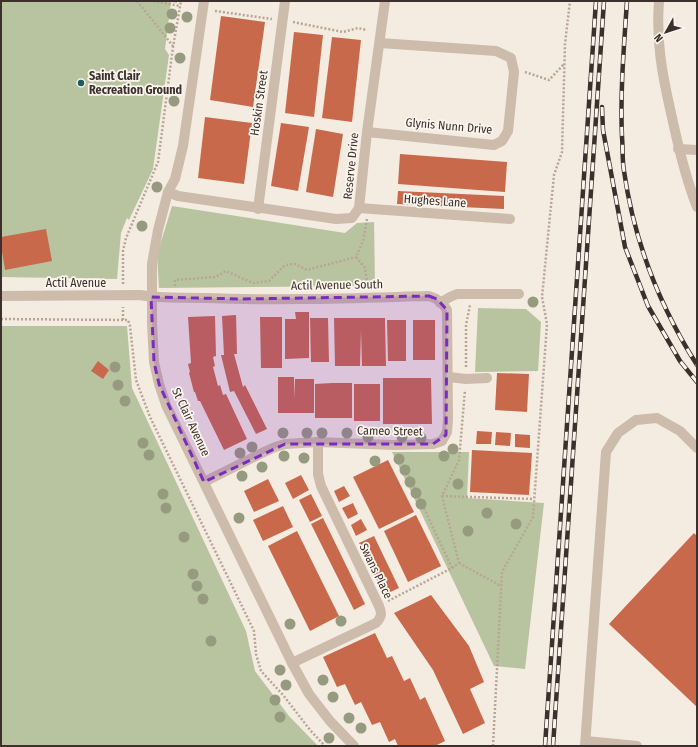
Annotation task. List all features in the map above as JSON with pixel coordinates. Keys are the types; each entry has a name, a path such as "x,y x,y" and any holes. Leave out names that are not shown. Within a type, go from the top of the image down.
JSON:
{"street":[{"name":"St Clair Avenue","path":"204,1 182,146 175,179 168,192 158,230 152,264 151,297 154,362 166,405 292,663 309,694 330,721 354,746"},
{"name":"Hoskin Street","path":"258,209 285,1"},
{"name":"Reserve Drive","path":"168,192 178,196 258,209 336,219 352,218 363,208 367,132 385,1"},
{"path":"659,1 659,54 678,149 697,207"},
{"path":"380,42 496,51 511,58"},
{"name":"Glynis Nunn Drive","path":"367,132 494,145 502,140 508,131 514,72 511,58"},
{"path":"678,149 697,150"},
{"name":"Hughes Lane","path":"363,208 510,220"},
{"path":"440,303 457,294 519,294"},
{"name":"Actil Avenue","path":"1,296 140,295 151,297"},
{"name":"Actil Avenue South","path":"151,297 242,299 429,296 437,299 440,303"},
{"name":"Cameo Street","path":"204,482 274,447 295,443 318,442 394,445 438,443 444,438 447,432 449,377 447,310 440,303"},
{"path":"449,377 466,379 486,378"},
{"path":"637,746 585,744 606,452 618,433 636,420 657,418 680,431 697,448"},
{"name":"Swans Place","path":"292,663 376,623 381,615 379,606 321,486 318,474 318,442"}],"path":[{"path":"137,1 173,47"},
{"path":"153,1 180,6"},
{"path":"122,320 123,251 126,238 158,162 180,1"},
{"path":"493,746 502,572 533,517 547,324 542,297 554,175 562,152 565,44 570,1"},
{"path":"511,58 527,74 549,80 564,64"},
{"path":"356,257 363,241 366,225 363,208"},
{"path":"175,297 176,280 215,277 226,271 253,283 268,281 285,266 295,264 307,270 356,257"},
{"path":"356,257 365,268 369,298"},
{"path":"1,319 128,320 136,380 150,417 254,631 256,654 261,671 325,746"},
{"path":"379,606 452,568 394,445"},
{"path":"442,496 534,500"},
{"path":"459,563 501,586"}],"highlighted area":[{"path":"429,296 437,299 447,310 446,435 433,444 285,444 204,482 159,384 154,362 151,297 242,299"}],"green space":[{"name":"Saint Clair Recreation Ground","path":"1,1 177,1 177,3 171,2 165,49 169,55 153,169 129,220 127,218 121,233 117,279 1,277"},
{"path":"172,206 345,233 357,223 374,222 375,286 159,288 157,255"},
{"path":"478,308 526,309 541,322 538,371 475,372"},
{"path":"1,326 127,326 132,388 246,631 255,671 289,716 318,746 1,746"},
{"path":"392,452 469,452 467,498 544,503 525,669 494,666"}],"building":[{"path":"221,16 265,22 253,107 210,100"},
{"path":"294,32 323,35 314,117 285,113"},
{"path":"332,37 361,40 352,122 322,118"},
{"path":"205,117 252,123 244,184 198,178"},
{"path":"281,123 309,127 298,191 271,186"},
{"path":"316,129 343,134 333,197 306,192"},
{"path":"400,154 507,162 505,192 398,184"},
{"path":"398,191 504,196 504,209 397,204"},
{"path":"46,229 52,261 5,270 1,237"},
{"path":"295,312 309,312 309,358 285,359 285,319 296,319"},
{"path":"236,315 237,354 234,354 243,387 245,385 267,429 256,434 234,391 230,392 221,355 224,355 222,316"},
{"path":"215,316 216,356 213,357 215,366 213,367 218,386 220,385 223,395 226,394 247,439 224,450 194,392 188,364 191,363 188,317"},
{"path":"260,317 282,317 282,368 261,368"},
{"path":"310,318 328,318 329,362 311,362"},
{"path":"334,318 385,318 386,366 362,366 361,330 360,366 335,366"},
{"path":"387,320 406,320 406,361 388,361"},
{"path":"413,320 435,320 435,360 413,360"},
{"path":"98,361 109,370 103,379 91,371"},
{"path":"497,373 529,374 527,412 495,410"},
{"path":"278,377 294,377 294,399 295,379 314,379 314,413 278,413"},
{"path":"383,378 431,378 432,424 383,424"},
{"path":"352,383 352,418 315,418 315,384"},
{"path":"354,384 380,384 380,421 354,421"},
{"path":"477,431 492,432 491,444 476,444"},
{"path":"496,432 511,433 510,446 495,445"},
{"path":"515,434 530,435 530,448 515,447"},
{"path":"472,450 532,453 529,495 470,492"},
{"path":"388,460 414,512 379,529 353,477"},
{"path":"301,475 309,490 293,499 285,483"},
{"path":"268,479 279,501 254,512 244,491"},
{"path":"344,486 350,496 339,502 334,491"},
{"path":"311,494 322,516 310,522 299,500"},
{"path":"353,503 358,514 348,519 342,508"},
{"path":"283,506 293,527 263,541 253,520"},
{"path":"416,515 441,566 408,582 384,531"},
{"path":"323,518 365,604 354,610 311,524"},
{"path":"361,519 367,530 356,536 351,525"},
{"path":"297,531 339,616 310,631 268,546"},
{"path":"694,533 697,536 697,707 609,624"},
{"path":"374,536 399,588 384,595 359,543"},
{"path":"431,595 469,646 484,682 470,689 485,723 463,734 433,670 394,613"},
{"path":"375,633 387,658 392,656 404,681 410,678 420,700 425,697 445,741 435,746 398,746 395,739 389,742 380,722 372,725 361,702 355,705 345,684 337,687 323,657"}],"railway":[{"path":"545,746 596,1"},
{"path":"553,746 604,1"},
{"path":"627,1 622,120 623,163 628,197 641,247 650,272 671,319 697,365"},
{"path":"602,107 603,130 625,247 648,306 680,361 697,382"}],"place":[{"name":"Saint Clair Recreation Ground","path":"81,83"}]}
